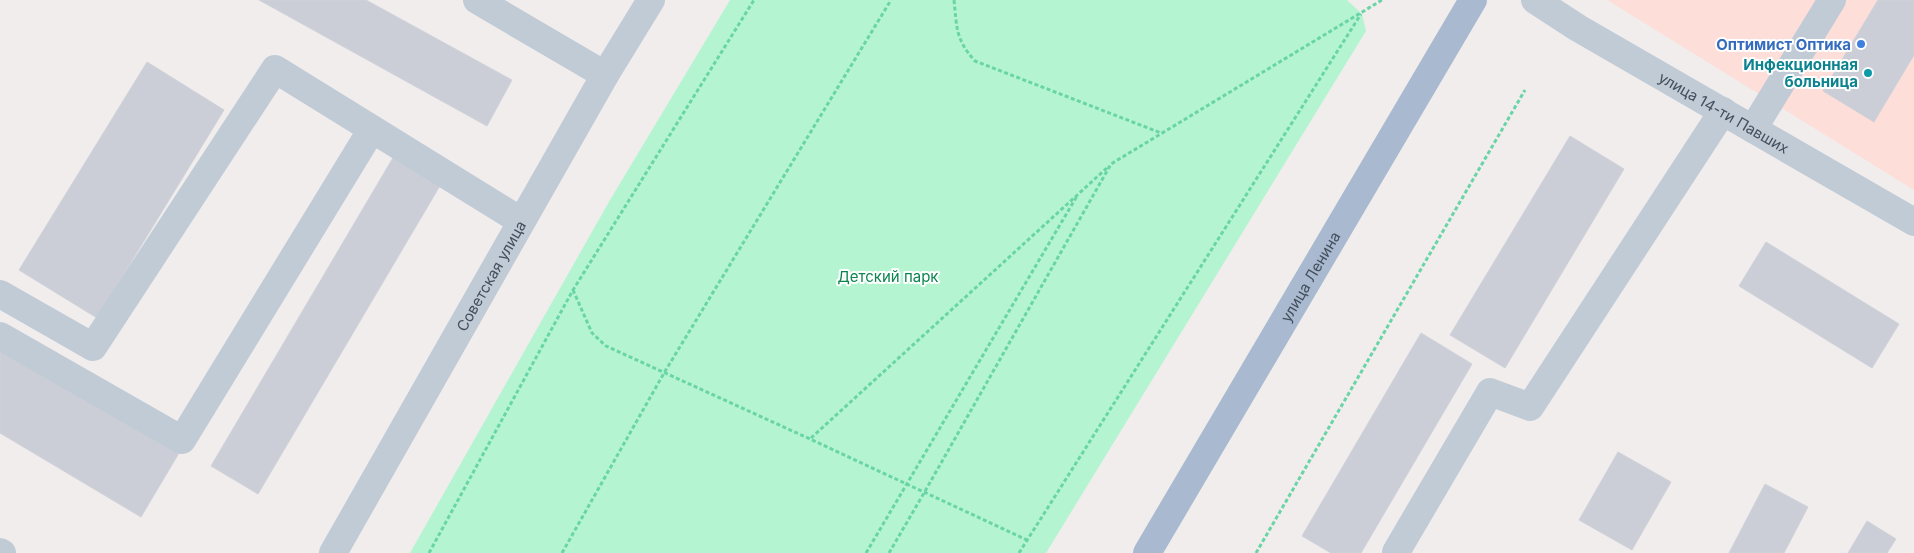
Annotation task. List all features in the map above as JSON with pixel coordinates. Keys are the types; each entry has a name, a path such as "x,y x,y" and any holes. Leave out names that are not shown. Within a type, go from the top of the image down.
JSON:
{"main road":[{"name":"улица Ленина","path":"1147,553 1473,0"}],"street":[{"path":"477,0 605,75"},
{"name":"Советская улица","path":"333,553 521,221 605,75 651,0"},
{"name":"улица 14-ти Павших","path":"1535,0 1578,28 1914,222"},
{"path":"1753,129 1832,0"},
{"path":"0,294 93,347 275,68 521,221"},
{"path":"1396,552 1490,392 1530,407 1723,111"},
{"path":"0,336 182,440 372,129"}],"path":[{"path":"429,553 573,290 754,0"},
{"path":"562,553 664,373 891,0"},
{"path":"954,0 957,30 963,47 975,61 1161,134"},
{"path":"810,438 1111,164 1362,14 1382,0"},
{"path":"1019,553 1362,14"},
{"path":"1256,553 1524,90"},
{"path":"888,553 1111,164"},
{"path":"866,553 1077,196"},
{"path":"573,290 592,333 606,346 810,438 1027,540"}],"shaded area":[{"path":"1607,0 1914,0 1914,190"}],"green space":[{"name":"Детский парк","path":"730,0 1347,0 1362,14 1366,31 1046,553 410,553 610,200"}],"building":[{"path":"259,0 366,0 512,80 487,126"},
{"name":"Инфекционная больница","path":"1878,0 1914,0 1914,55 1874,122 1823,91"},
{"path":"147,62 224,110 97,318 19,270"},
{"path":"1570,136 1624,169 1505,368 1450,335"},
{"path":"394,156 441,184 258,494 211,466"},
{"path":"1766,242 1899,324 1872,368 1739,286"},
{"path":"1421,333 1472,364 1361,553 1331,553 1302,536"},
{"path":"0,346 179,453 141,517 0,433"},
{"path":"1618,452 1671,482 1632,550 1579,520"},
{"path":"1765,484 1808,507 1784,553 1729,553"},
{"path":"1867,521 1896,539 1887,553 1848,553"}],"place":[{"name":"Оптимист Оптика","path":"1861,44"},
{"name":"Инфекционная больница","path":"1868,73"}]}
